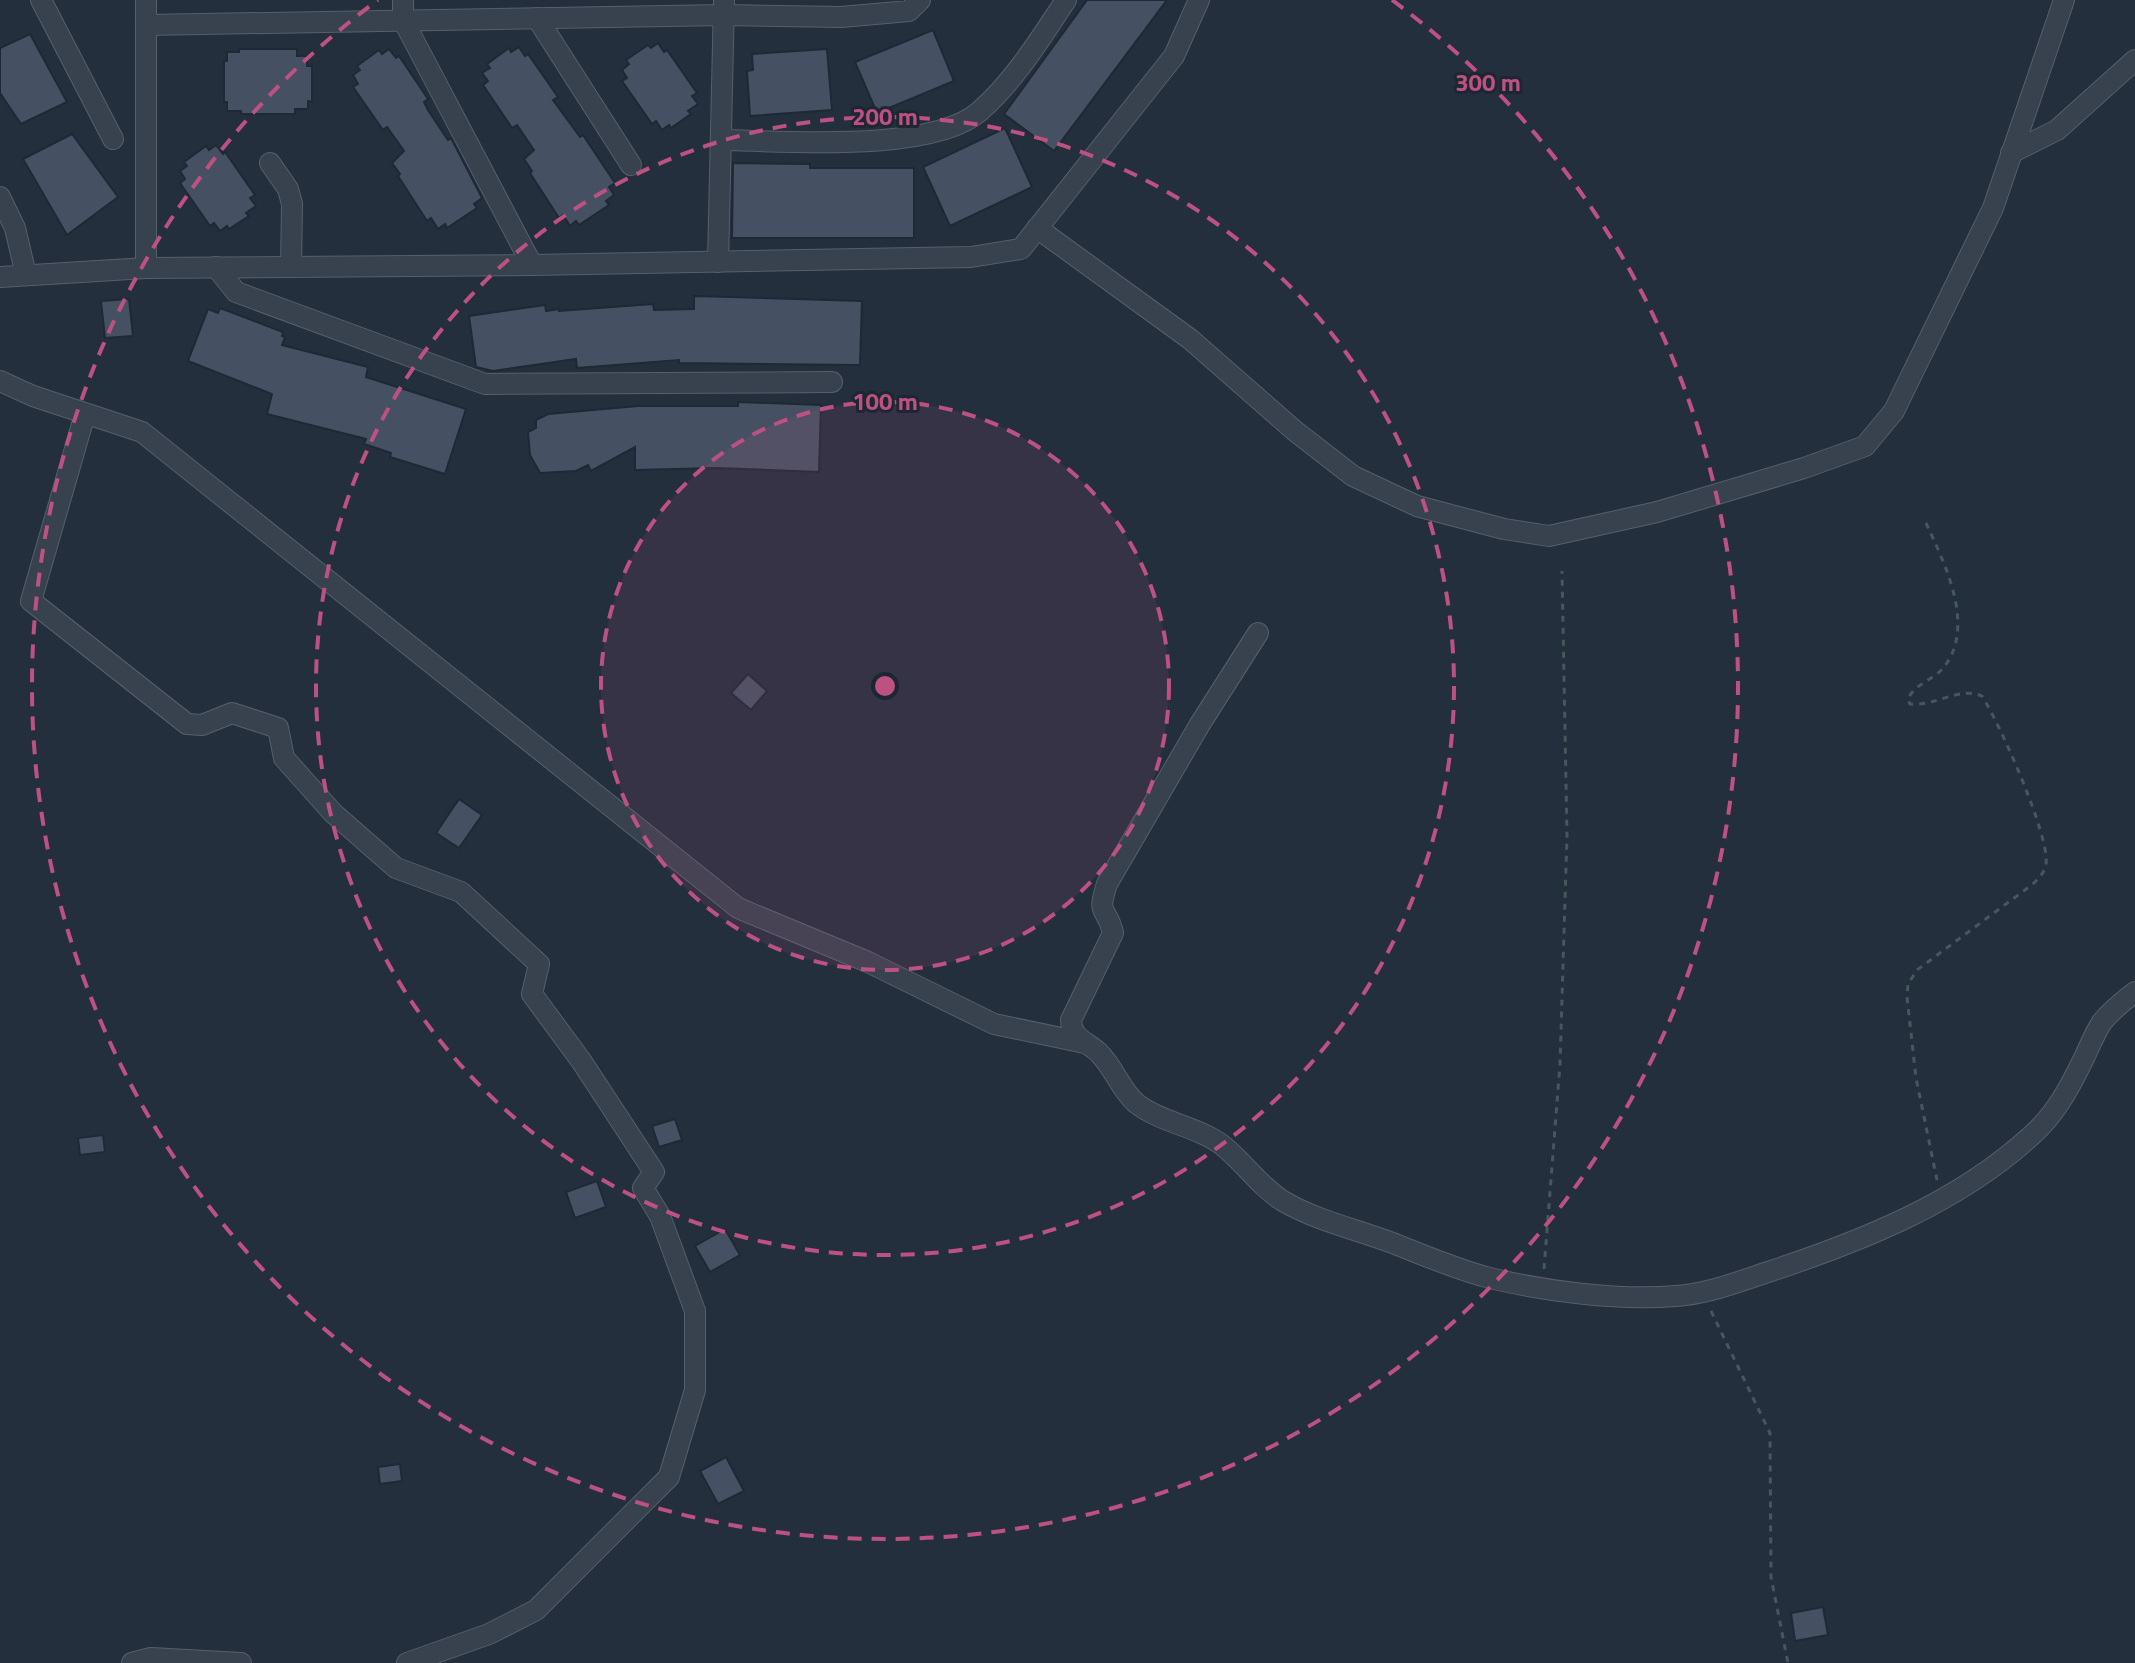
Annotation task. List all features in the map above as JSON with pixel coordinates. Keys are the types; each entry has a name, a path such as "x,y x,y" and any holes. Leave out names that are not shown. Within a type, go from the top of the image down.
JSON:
{"street":[{"path":"41,0 113,139"},
{"path":"146,0 146,268"},
{"path":"146,25 403,10 523,12 725,7 841,17 909,11 920,0"},
{"path":"722,140 865,141 928,134 956,127 979,112 1023,65 1066,0"},
{"path":"0,277 146,268 971,257 1021,249 1174,56 1199,0"},
{"path":"1037,228 1190,339 1295,431 1353,476 1417,506 1504,529 1549,536 1657,512 1804,468 1865,446 1894,411 1993,208 2064,0"},
{"path":"718,262 725,7"},
{"path":"403,10 532,265"},
{"path":"523,12 631,165"},
{"path":"2011,153 2057,130 2135,60"},
{"path":"270,163 288,189 292,204 291,267"},
{"path":"0,197 15,228 26,275"},
{"path":"216,267 236,292 485,384 832,382"},
{"path":"0,381 33,396 142,432 738,908 868,962 994,1024 1085,1043"},
{"path":"85,414 31,601 187,724 202,725 232,713 278,728 284,758 333,813 396,868 461,892 539,964 532,994 582,1062 654,1172 643,1188 660,1216 695,1311 695,1390 669,1477 536,1610 489,1634 407,1663"},
{"path":"1258,633 1200,724 1107,884 1101,902 1103,914 1111,923 1113,933 1071,1020 1071,1028 1099,1052 1117,1080 1138,1104 1224,1146 1262,1185 1282,1200 1310,1214 1483,1276 1543,1289 1646,1297 1703,1292 1836,1250 1907,1219 1983,1172 2033,1134 2050,1116 2067,1091 2104,1020 2135,992"},
{"path":"132,1663 151,1658 241,1663"}],"path":[{"path":"1926,523 1947,573 1958,627 1951,657 1944,668 1914,690 1908,700 1915,705 1968,692 1982,696 2029,797 2047,862 2044,873 2033,884 1917,970 1908,984 1916,1078 1927,1119 1934,1171 1943,1198"},
{"path":"1543,1289 1560,1064 1566,893 1562,571"},
{"path":"1703,1292 1770,1433 1771,1577 1788,1663"}],"building":[{"path":"1087,0 1167,0 1054,151 1004,114"},
{"path":"933,30 954,81 877,113 855,62"},
{"path":"30,34 67,102 21,124 0,93 0,48"},
{"path":"658,43 664,52 667,50 697,93 692,96 698,104 688,111 691,114 671,128 669,125 662,130 656,121 652,124 622,81 627,78 622,70 629,64 626,60 648,45 651,48"},
{"path":"519,47 525,56 528,54 558,97 553,100 580,137 583,135 615,183 609,187 614,195 606,201 609,205 579,225 576,221 570,226 563,215 559,218 524,159 534,150 517,125 512,128 483,85 488,81 482,73 490,68 487,64 509,48 511,52"},
{"path":"239,49 297,49 297,56 307,56 307,66 312,66 312,102 308,101 308,109 295,109 295,114 227,111 227,102 224,102 224,61 227,61 227,52 239,52"},
{"path":"389,49 396,58 399,56 428,99 424,102 428,110 448,140 451,138 482,198 474,204 477,208 447,228 445,224 438,229 431,218 427,221 392,163 404,151 387,127 383,130 353,87 358,84 353,75 360,70 357,66 379,50 382,54"},
{"path":"827,49 832,110 750,116 747,71 753,70 752,54"},
{"path":"1005,128 1032,187 950,226 923,167"},
{"path":"72,134 118,197 67,235 23,159"},
{"path":"216,145 223,154 225,152 255,195 250,198 256,206 246,213 249,216 220,231 214,223 210,226 180,183 185,179 180,171 187,166 184,162 206,146 209,150"},
{"path":"733,163 810,164 810,168 914,168 914,238 732,238"},
{"path":"694,296 862,301 860,365 679,363 679,360 577,368 576,359 493,371 476,367 469,316 545,305 546,311 653,304 654,310 694,309"},
{"path":"129,299 133,336 105,338 101,301"},
{"path":"220,308 283,332 282,345 368,367 366,377 466,409 445,474 390,457 391,453 364,444 366,439 267,414 272,394 188,361 208,309 218,313"},
{"path":"738,402 821,405 819,472 716,468 635,470 635,447 591,471 588,465 576,471 540,473 530,455 528,432 536,428 536,420 548,414 638,406 738,406"},
{"path":"748,674 767,691 751,710 731,693"},
{"path":"459,799 482,815 459,848 436,833"},
{"path":"675,1119 682,1140 659,1147 652,1126"},
{"path":"103,1135 105,1152 80,1155 78,1138"},
{"path":"597,1181 606,1207 575,1218 566,1192"},
{"path":"725,1229 740,1255 710,1272 695,1246"},
{"path":"726,1457 744,1491 718,1504 700,1471"},
{"path":"400,1464 402,1481 380,1484 378,1467"},
{"path":"1823,1607 1828,1635 1795,1641 1791,1613"}]}
